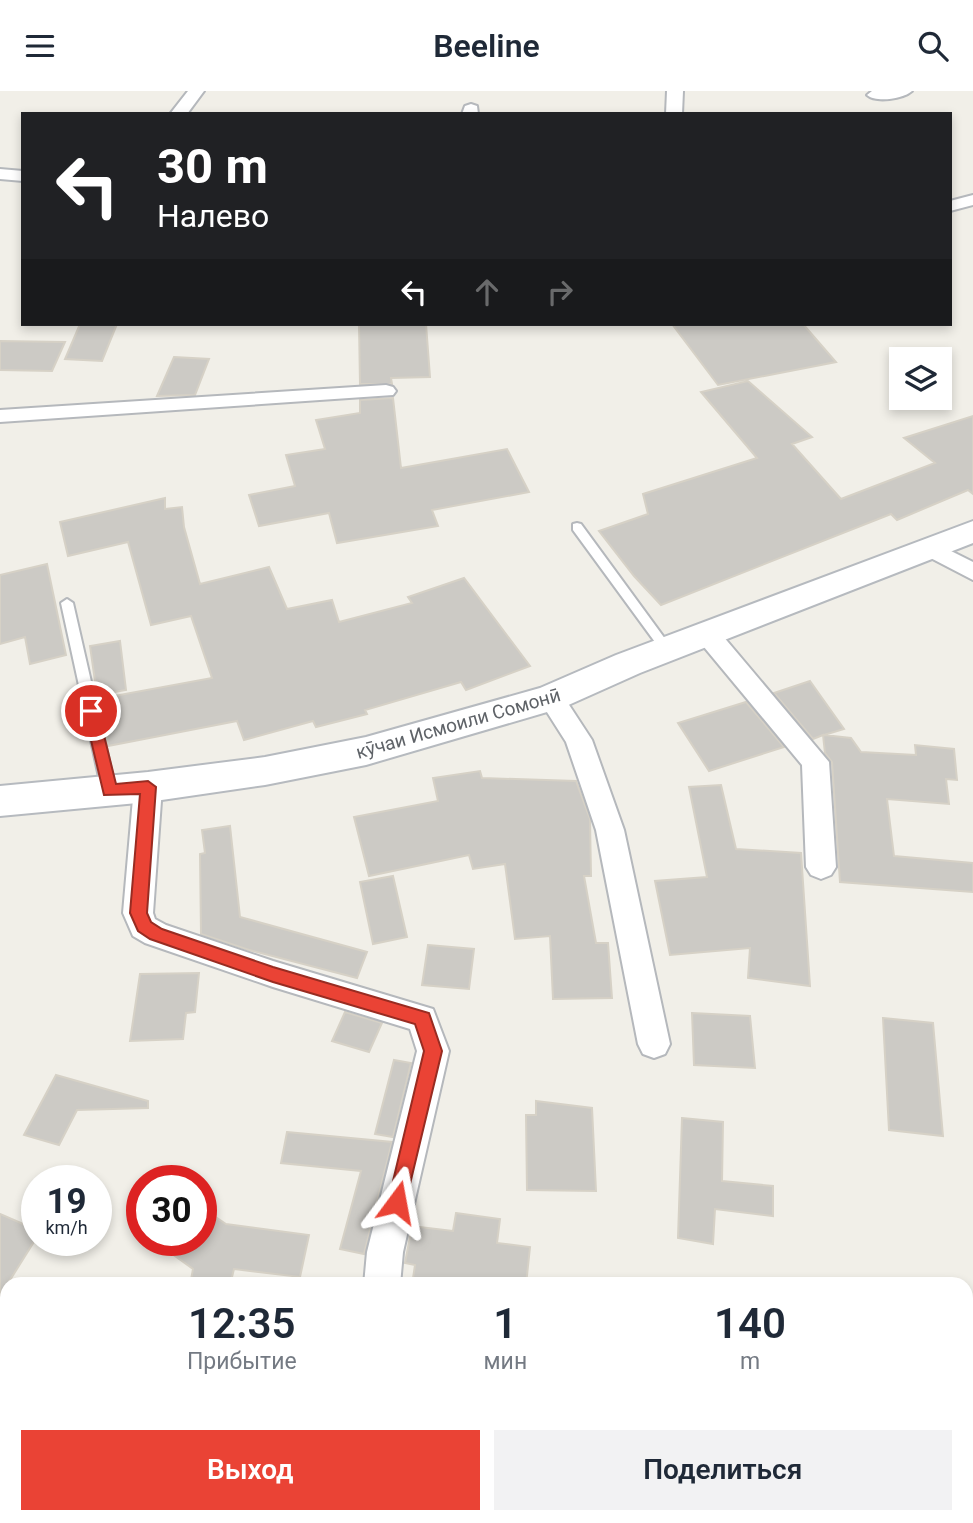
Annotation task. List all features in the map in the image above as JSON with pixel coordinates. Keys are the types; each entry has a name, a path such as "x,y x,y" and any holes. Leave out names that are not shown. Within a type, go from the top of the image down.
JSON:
{"main road":[{"name":"кӯчаи Исмоили Сомонӣ","path":"0,801 148,787 265,771 366,751 551,698 973,531"}],"street":[{"path":"180,112 196,91"},
{"path":"674,112 675,91"},
{"path":"878,112 874,93 904,91"},
{"path":"0,174 21,176"},
{"path":"952,191 973,188"},
{"path":"952,205 973,200"},
{"path":"0,416 386,391"},
{"path":"929,548 973,572"},
{"path":"708,635 815,762 821,867"},
{"path":"551,698 579,740 610,829 654,1044"},
{"path":"148,787 138,913 144,926 156,934 273,974 422,1019 433,1051 386,1252 383,1277"}],"lane":[{"path":"577,527 667,650"},
{"path":"67,603 109,791"}],"building":[{"path":"79,326 116,326 102,361 65,359"},
{"path":"359,326 426,326 430,377 391,378 392,384 360,384"},
{"path":"674,326 805,326 836,362 718,385"},
{"path":"0,341 65,342 52,371 0,370"},
{"path":"174,357 209,359 195,395 157,396"},
{"path":"748,381 812,437 792,444 841,499 935,463 904,438 973,416 973,494 968,490 897,520 891,514 661,605 599,531 648,514 643,494 757,458 701,392"},
{"path":"393,398 401,468 507,449 529,492 432,510 438,526 337,543 329,513 259,526 249,495 295,486 286,455 325,449 316,420 360,413 360,400"},
{"path":"165,498 165,509 182,507 184,527 200,584 269,567 287,609 332,600 339,622 412,603 408,597 464,578 530,666 466,690 461,682 365,710 367,714 316,727 313,721 244,740 237,721 108,746 103,698 212,678 191,616 151,625 128,542 68,556 60,522"},
{"path":"47,564 66,655 30,664 25,637 0,644 0,575"},
{"path":"120,641 126,690 97,695 90,646"},
{"path":"810,681 844,729 824,735 851,738 861,752 916,755 915,745 954,749 957,780 946,779 949,804 887,799 894,856 973,863 973,892 840,882 832,762 825,753 823,735 813,739 774,693"},
{"path":"746,702 784,747 709,771 678,723"},
{"path":"480,771 482,778 576,781 590,819 591,876 584,876 596,943 608,943 612,998 553,999 550,936 515,939 505,864 473,869 469,855 369,876 354,817 438,801 433,778"},
{"path":"721,785 736,849 801,853 810,986 748,978 750,948 670,955 655,881 707,877 689,787"},
{"path":"230,826 240,917 367,952 357,978 249,950 201,934 200,854 205,853 202,830"},
{"path":"393,876 407,937 373,944 360,882"},
{"path":"428,945 474,949 469,989 422,985"},
{"path":"199,973 195,1012 186,1013 183,1039 130,1041 140,974"},
{"path":"345,1012 382,1023 369,1052 332,1041"},
{"path":"692,1013 750,1016 755,1068 694,1065"},
{"path":"883,1018 933,1023 943,1136 889,1130"},
{"path":"394,1060 411,1063 393,1137 375,1134"},
{"path":"56,1075 148,1101 148,1108 77,1110 59,1145 24,1135"},
{"path":"536,1101 592,1108 596,1191 527,1190 526,1115 536,1115"},
{"path":"682,1118 723,1122 722,1181 773,1186 773,1216 715,1209 713,1244 678,1238"},
{"path":"287,1132 392,1142 364,1254 340,1249 361,1171 281,1163"},
{"path":"456,1213 500,1219 497,1243 530,1247 527,1277 413,1277 415,1265 405,1263 412,1226 453,1231"},
{"path":"0,1214 21,1223 21,1256 25,1256 12,1277 0,1277"},
{"path":"217,1218 226,1224 309,1235 300,1277 234,1269 232,1277 192,1277 193,1269 175,1256 217,1256"}],"route":[{"path":"91,711 109,791 148,787 138,913 144,926 156,934 273,974 422,1019 433,1051 397,1202"}]}
